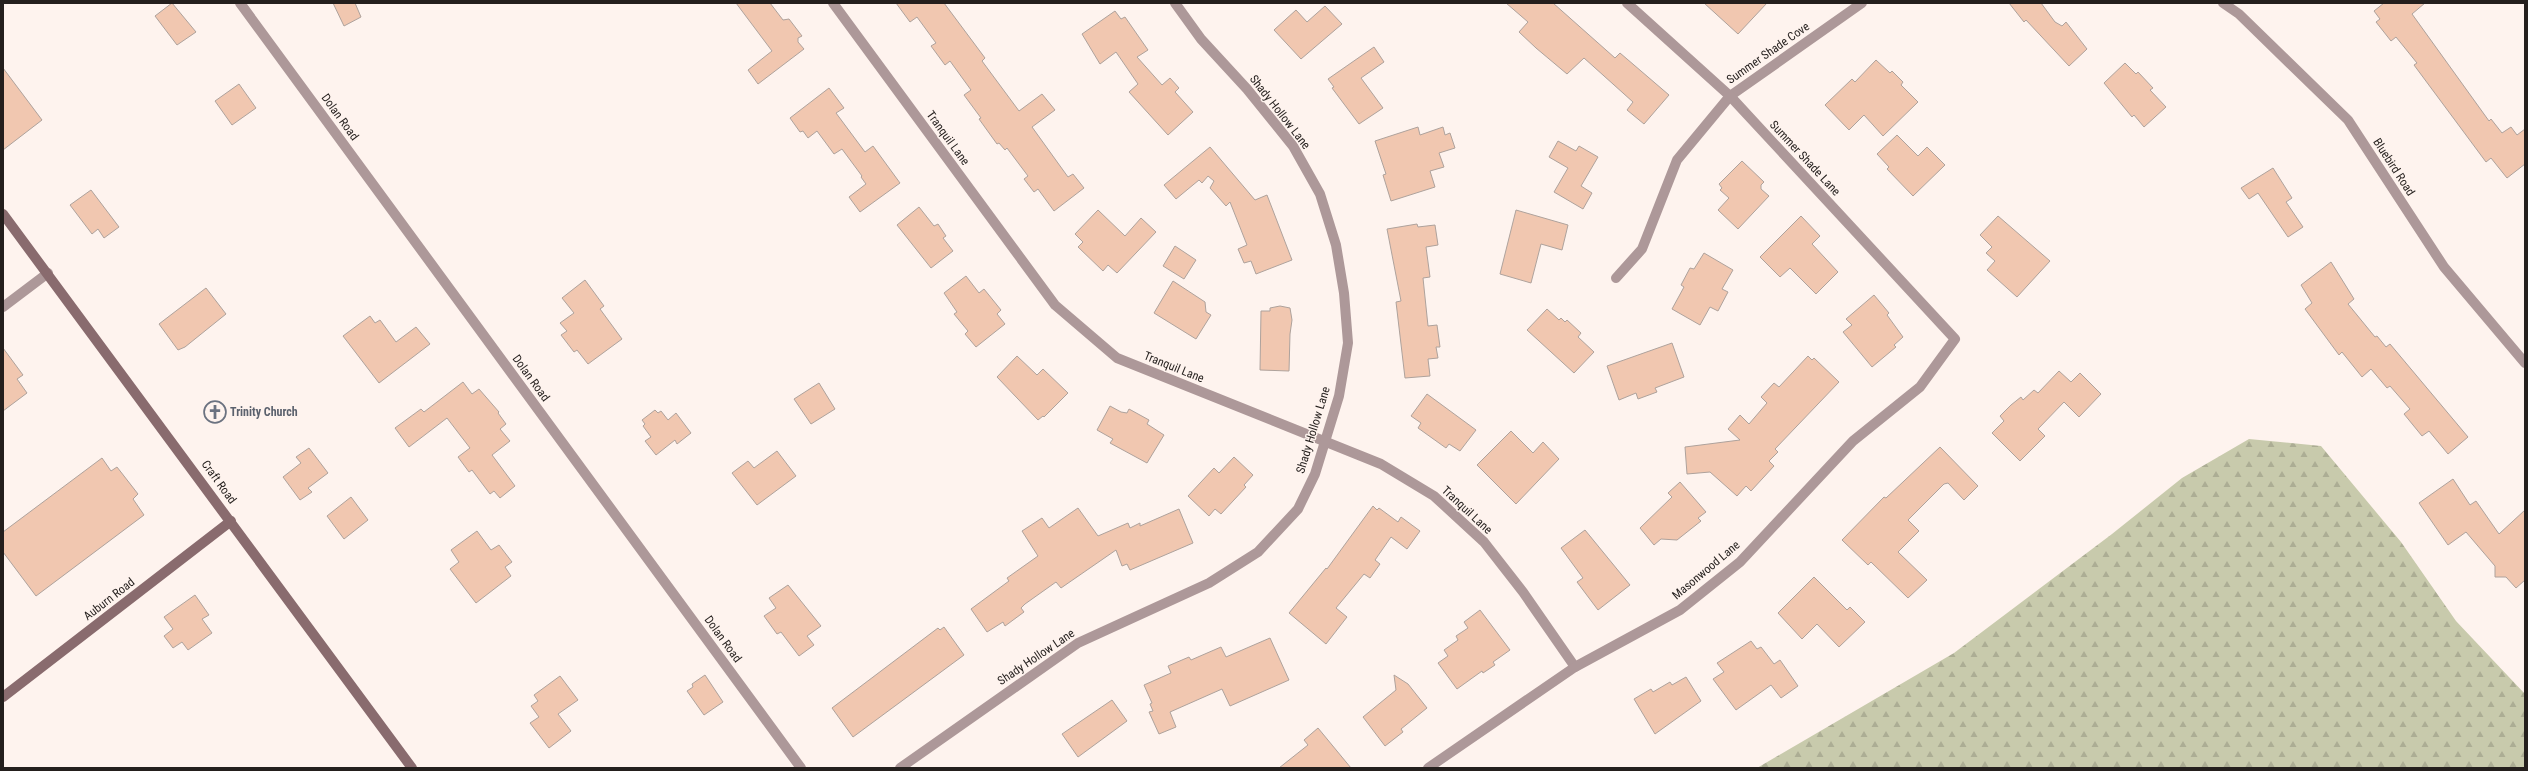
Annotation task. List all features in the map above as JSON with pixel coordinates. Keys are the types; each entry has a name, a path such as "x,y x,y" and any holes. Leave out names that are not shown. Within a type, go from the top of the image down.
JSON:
{"street":[{"name":"Dolan Road","path":"240,3 801,768"},
{"name":"Tranquil Lane","path":"833,3 1055,305 1117,358 1325,440 1381,464 1434,496 1484,542 1523,592 1575,667"},
{"name":"Shady Hollow Lane","path":"900,768 1078,643 1209,583 1258,552 1298,509 1316,474 1339,396 1348,343 1344,293 1337,251 1320,194 1293,146 1247,89 1201,39 1175,3"},
{"name":"Summer Shade Lane","path":"1627,3 1730,96 1955,339"},
{"name":"Summer Shade Cove","path":"1616,278 1642,249 1677,160 1730,96 1862,3"},
{"name":"Bluebird Road","path":"2222,3 2239,14 2348,120 2444,267 2525,363"},
{"name":"Craft Road","path":"3,214 412,768"},
{"path":"3,306 48,273"},
{"name":"Masonwood Lane","path":"1428,768 1575,667 1680,610 1740,562 1853,441 1920,387 1955,339"},
{"name":"Auburn Road","path":"3,697 231,521"}],"green space":[{"path":"2249,439 2321,446 2401,542 2456,621 2525,694 2525,768 1757,768 1954,653 2112,534 2182,478"}],"building":[{"path":"172,3 196,32 177,45 155,16"},
{"path":"333,3 355,3 361,17 344,26"},
{"path":"736,3 770,3 783,20 789,19 802,36 798,38 798,42 804,49 758,84 748,70 772,51"},
{"path":"896,3 944,3 985,58 982,61 1019,111 1042,94 1055,110 1032,127 1068,177 1073,174 1084,188 1054,211 1038,189 1034,192 1024,179 1028,176 1007,148 1005,150 999,143 997,144 979,119 981,118 964,95 971,90 950,61 945,65 931,46 936,43 917,17 910,22"},
{"path":"1506,3 1553,3 1615,58 1620,53 1669,95 1644,124 1627,110 1633,102 1584,58 1567,74 1536,48 1519,32 1528,22"},
{"path":"1704,3 1767,3 1738,34"},
{"path":"2009,3 2041,3 2055,22 2062,26 2066,22 2087,49 2069,66 2026,20 2024,22"},
{"path":"2384,3 2425,3 2412,14 2489,121 2491,119 2502,133 2511,127 2517,135 2525,129 2525,164 2507,178 2491,158 2486,162 2414,65 2417,63 2396,37 2391,41 2376,22 2380,19 2374,11"},
{"path":"1325,6 1342,24 1301,59 1274,30 1296,10 1307,22"},
{"path":"1115,11 1121,19 1125,17 1148,50 1137,57 1162,85 1170,78 1179,88 1175,92 1193,112 1168,135 1129,92 1138,84 1116,52 1100,64 1082,34"},
{"path":"1374,47 1384,62 1361,78 1383,108 1359,124 1332,88 1334,87 1328,79"},
{"path":"1876,60 1890,73 1892,71 1903,82 1901,85 1918,102 1883,136 1864,115 1849,130 1825,105 1852,79 1855,82"},
{"path":"2125,63 2136,74 2138,72 2153,88 2150,90 2166,107 2144,127 2134,115 2132,117 2104,83"},
{"path":"3,68 42,120 3,150"},
{"path":"239,84 256,108 232,125 215,101"},
{"path":"829,88 844,108 836,113 865,152 873,146 900,183 860,212 849,197 866,184 861,177 862,176 842,149 834,154 817,131 808,138 803,131 800,132 790,118"},
{"path":"1418,127 1420,135 1443,127 1445,135 1450,133 1455,148 1439,153 1444,167 1430,171 1435,187 1391,201 1383,175 1386,174 1375,141"},
{"path":"1897,135 1918,156 1927,147 1945,165 1913,196 1887,169 1889,167 1877,154"},
{"path":"1558,141 1576,151 1579,146 1598,157 1581,186 1592,193 1583,209 1554,192 1568,168 1549,157"},
{"path":"1210,147 1255,200 1267,195 1292,260 1256,274 1251,261 1244,263 1238,249 1247,245 1230,202 1226,206 1210,188 1214,181 1208,176 1202,183 1199,180 1176,199 1164,185"},
{"path":"1742,161 1764,182 1761,185 1761,189 1769,196 1738,229 1718,210 1729,198 1720,190 1722,188 1719,184"},
{"path":"2273,168 2292,198 2286,202 2303,227 2288,237 2258,193 2249,199 2241,188"},
{"path":"91,190 119,227 104,238 98,229 92,234 70,205"},
{"path":"919,207 934,226 938,224 946,236 943,238 953,251 931,268 897,225"},
{"path":"1098,210 1125,236 1141,218 1156,232 1117,273 1108,265 1103,271 1078,247 1083,242 1075,234"},
{"path":"1516,210 1568,225 1562,250 1541,244 1531,283 1500,274"},
{"path":"1801,216 1820,236 1812,244 1838,272 1816,294 1790,268 1780,277 1760,257"},
{"path":"1998,216 2050,261 2017,297 1987,270 1995,261 1986,253 1992,247 1980,235"},
{"path":"1417,224 1418,227 1435,225 1438,245 1426,247 1430,277 1423,278 1428,326 1437,325 1440,347 1436,347 1438,358 1428,359 1430,376 1405,378 1396,302 1401,301 1387,229"},
{"path":"1175,246 1196,260 1184,279 1163,266"},
{"path":"1704,253 1733,270 1722,289 1728,292 1718,311 1710,307 1700,325 1672,309 1684,287 1681,285 1690,268 1694,269"},
{"path":"2331,262 2354,299 2348,304 2375,337 2377,336 2386,347 2390,344 2468,437 2448,454 2429,431 2422,436 2404,414 2410,409 2390,386 2387,388 2371,369 2362,377 2342,352 2339,355 2305,309 2312,303 2301,285"},
{"path":"966,276 979,293 984,289 1001,310 997,314 1005,324 976,347 965,334 968,331 954,314 957,312 944,293"},
{"path":"585,280 604,306 600,309 622,339 588,364 577,350 574,352 561,335 567,331 560,323 574,313 562,298"},
{"path":"1173,281 1205,302 1206,312 1211,315 1196,339 1154,313"},
{"path":"206,288 226,314 185,347 178,350 159,324"},
{"path":"1874,295 1889,313 1887,315 1903,337 1894,345 1896,347 1872,367 1843,332 1852,325 1846,319"},
{"path":"1280,306 1290,308 1292,320 1289,371 1260,370 1261,311 1270,311 1270,308"},
{"path":"1547,309 1559,320 1561,318 1565,322 1567,320 1581,333 1578,337 1594,352 1574,373 1527,330"},
{"path":"370,316 375,323 380,320 396,342 416,327 430,344 379,383 343,336"},
{"path":"1672,343 1684,377 1655,388 1657,392 1638,399 1636,393 1619,400 1607,366"},
{"path":"3,348 23,375 17,379 27,393 3,411"},
{"path":"1017,356 1037,375 1043,369 1068,393 1044,417 1043,416 1038,420 997,377"},
{"path":"1808,356 1812,360 1814,358 1839,382 1775,449 1778,452 1769,461 1774,466 1751,491 1746,486 1737,496 1710,472 1687,474 1685,447 1740,440 1728,429 1740,415 1749,424 1767,403 1761,397 1774,383 1779,387"},
{"path":"2059,371 2071,382 2080,373 2101,394 2079,417 2064,402 2038,429 2045,436 2020,461 1992,433 2004,421 2000,416 2011,405 2021,397 2023,400 2034,390 2038,393"},
{"path":"463,382 472,394 479,389 499,412 498,413 506,424 500,429 510,441 492,455 515,486 500,498 494,491 490,494 472,470 469,472 458,457 470,448 447,418 409,447 395,428 421,409 424,412"},
{"path":"819,383 835,409 811,424 794,399"},
{"path":"1427,394 1476,430 1460,451 1449,444 1446,448 1418,428 1421,423 1411,416"},
{"path":"1110,406 1121,412 1127,413 1129,409 1149,420 1147,424 1164,435 1147,463 1110,443 1113,439 1097,430"},
{"path":"655,410 658,413 661,411 668,420 676,413 691,433 677,444 675,440 656,455 645,441 651,437 643,426 645,424 642,420"},
{"path":"1511,431 1533,453 1543,442 1559,459 1516,504 1477,465"},
{"path":"1940,447 1978,486 1964,500 1948,483 1944,484 1908,520 1919,531 1898,552 1927,580 1908,598 1871,562 1868,565 1842,540 1884,497 1886,498"},
{"path":"309,448 328,473 308,488 312,492 300,500 283,477 301,463 296,457"},
{"path":"777,451 796,476 757,505 732,473 748,461 754,468"},
{"path":"1234,457 1253,475 1244,485 1246,487 1221,514 1215,509 1209,516 1188,496 1214,468 1219,473"},
{"path":"102,458 111,471 117,467 138,494 133,499 144,515 36,596 3,552 3,532"},
{"path":"2453,479 2470,505 2476,501 2499,534 2525,510 2525,580 2516,588 2506,577 2495,577 2495,566 2466,532 2448,545 2419,503"},
{"path":"1680,482 1706,512 1698,518 1701,521 1677,540 1661,539 1654,545 1640,528 1672,497 1668,493"},
{"path":"351,497 368,520 344,539 327,516"},
{"path":"1373,506 1377,510 1379,508 1398,522 1401,517 1420,531 1407,549 1391,537 1375,560 1380,564 1370,578 1364,574 1336,608 1347,617 1326,644 1289,613 1326,568 1327,569"},
{"path":"1078,508 1098,536 1128,523 1130,528 1140,523 1140,526 1179,509 1193,543 1130,570 1127,564 1122,566 1116,550 1061,588 1056,582 1025,604 1021,608 1024,612 1005,626 1003,622 987,632 971,609 1009,581 1007,578 1038,556 1022,531 1042,518 1049,528"},
{"path":"1585,530 1630,585 1598,610 1577,582 1583,578 1561,548"},
{"path":"477,531 491,550 499,545 512,562 505,567 511,576 476,603 450,569 459,562 451,550"},
{"path":"1814,577 1847,610 1850,607 1865,622 1839,647 1817,624 1802,639 1778,613"},
{"path":"788,585 821,626 807,636 814,645 799,656 781,632 777,634 764,616 776,608 769,598"},
{"path":"195,595 209,615 202,619 212,633 188,650 182,642 173,648 164,636 173,629 164,617"},
{"path":"1480,610 1510,650 1493,662 1495,665 1483,673 1482,671 1457,689 1438,663 1448,656 1444,650 1458,640 1456,636 1468,628 1464,622"},
{"path":"944,627 964,655 853,737 832,708 938,628 940,630"},
{"path":"1270,638 1289,680 1230,706 1222,689 1170,712 1176,727 1159,734 1149,712 1153,711 1150,704 1152,703 1144,685 1171,673 1168,666 1189,657 1191,660 1221,647 1226,657"},
{"path":"1751,641 1757,649 1761,647 1774,664 1780,660 1798,686 1781,698 1771,685 1736,710 1713,679 1724,672 1717,663"},
{"path":"705,675 723,702 704,715 687,691 693,687 692,684"},
{"path":"1394,675 1408,684 1427,708 1401,729 1403,732 1385,746 1363,717 1396,690"},
{"path":"560,676 578,700 558,714 571,731 549,748 530,723 539,717 531,706 538,701 534,695"},
{"path":"1686,677 1701,701 1655,734 1634,699 1651,689 1653,692 1670,682 1672,685"},
{"path":"1112,700 1127,721 1078,757 1062,734"},
{"path":"1318,728 1351,768 1279,768 1308,745 1304,740"}],"place":[{"name":"Trinity Church","path":"215,412"}]}
